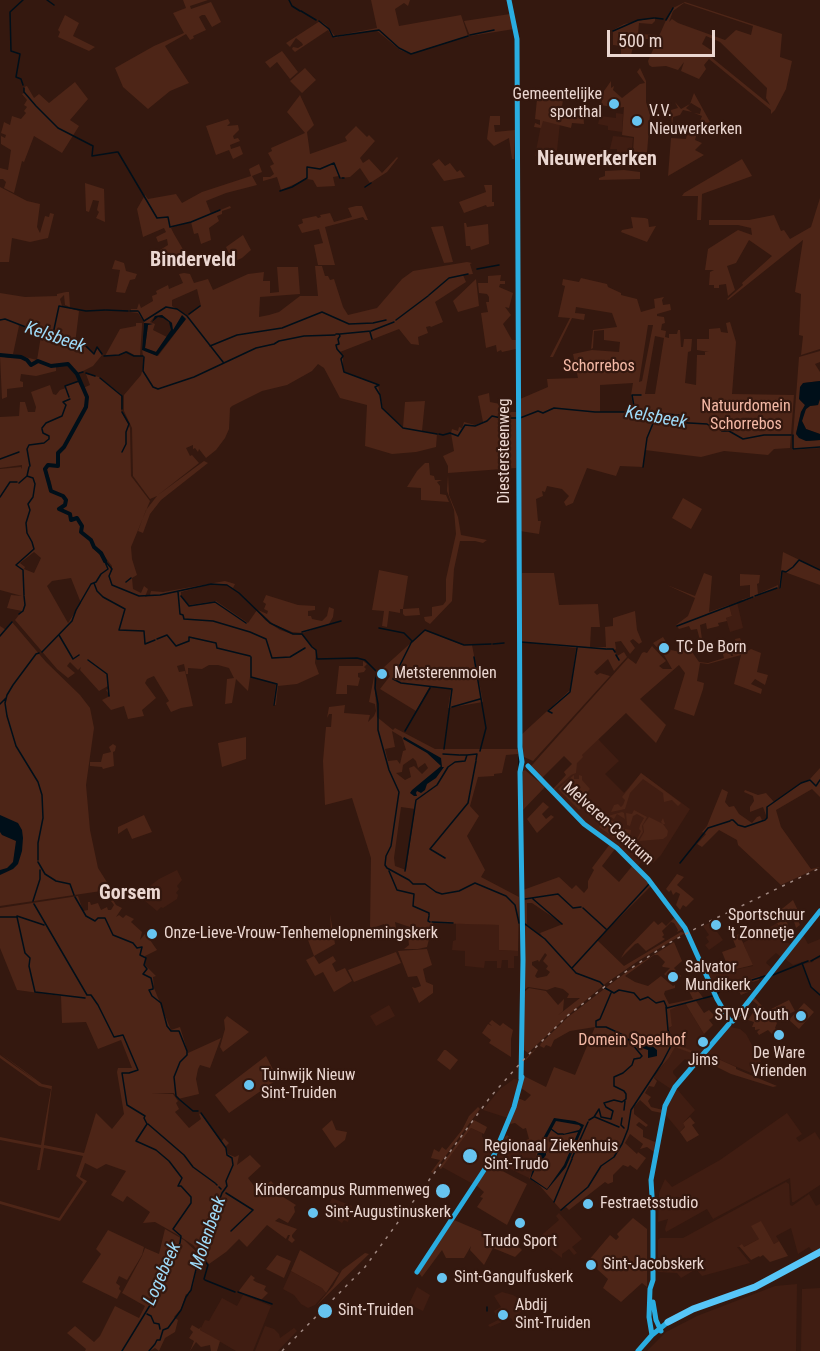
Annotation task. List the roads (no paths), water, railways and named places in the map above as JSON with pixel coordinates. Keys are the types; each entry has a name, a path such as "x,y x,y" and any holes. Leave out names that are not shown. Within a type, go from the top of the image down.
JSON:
{"highway":[{"path":"668,1323 756,1290 820,1254"}],"main road":[{"name":"Diestersteenweg","path":"418,1271 494,1155 514,1107 524,1061 520,772 525,765 520,742 516,36 509,0"},
{"name":"Melveren-Centrum","path":"525,765 584,824 617,848 648,879 685,928 718,1002 731,1022"},
{"path":"657,1331 653,1320 654,1188 659,1139 668,1097 820,911"},
{"path":"653,1320 668,1323"},
{"path":"653,1320 657,1331"},
{"path":"640,1351 657,1331 668,1323"}],"waterway":[{"path":"23,0 10,12 11,51 20,54 16,77 21,79 23,85"},
{"path":"47,0 54,5"},
{"path":"289,0 292,6 300,11"},
{"path":"666,20 673,8"},
{"path":"301,11 316,20"},
{"path":"613,31 638,20 654,18"},
{"path":"655,18 663,19"},
{"path":"319,21 329,29 333,37 337,36"},
{"path":"338,36 379,30 399,48 411,54 468,36"},
{"path":"470,35 494,30"},
{"path":"24,88 24,92 58,128 93,146 92,156 117,152"},
{"path":"118,152 157,218 168,217 170,227 191,222 220,210"},
{"path":"280,191 307,178 307,167 320,169 334,163 340,178"},
{"path":"365,187 371,183"},
{"path":"477,269 499,265"},
{"path":"429,295 449,278 468,274"},
{"path":"396,320 428,296"},
{"path":"53,334 59,306 86,311 105,310"},
{"path":"189,314 200,306"},
{"path":"139,312 144,321 166,307 177,309 187,316 223,362"},
{"path":"106,310 128,311"},
{"path":"130,311 138,311"},
{"path":"210,346 237,335 282,328 322,312 349,324 386,320"},
{"name":"Kelsbeek","path":"0,320 5,319 36,331 40,336 47,337 50,334 60,340 68,340 72,345 76,343 79,346 85,345 94,354 97,347 102,354"},
{"path":"340,334 371,331 394,322"},
{"path":"370,332 372,339"},
{"name":"Kelsbeek","path":"336,334 340,336 339,344 336,345 343,356 341,359 344,372 379,385 375,387 380,395 382,408 403,428 437,434"},
{"name":"Kelsbeek","path":"144,357 143,371 153,387 158,389 194,377 256,348 304,336 335,335"},
{"name":"Kelsbeek","path":"104,356 126,352 134,356 143,356"},
{"path":"0,355 21,357 31,365 38,361 51,366 68,364 77,374 87,397 86,407 64,447 58,453 58,466 48,465 45,469 51,491 63,496 66,500 65,505 59,509 70,514 71,520 77,518 82,526 81,532 91,540 105,561"},
{"path":"79,373 83,372"},
{"path":"86,373 95,376"},
{"path":"100,378 122,396 122,409"},
{"path":"69,397 65,386 79,381"},
{"name":"Kelsbeek","path":"641,395 632,395 635,412 679,415"},
{"path":"42,428 46,423 62,416 66,405 63,402 70,399"},
{"name":"Kelsbeek","path":"520,418 554,408 595,412 634,412 637,415 643,415 643,418 648,416 647,419 651,418 654,421 707,424 714,429 717,426 722,431 729,431 743,439 764,435 791,435"},
{"path":"122,412 129,424 126,444 122,452"},
{"name":"Kelsbeek","path":"439,434 450,433 458,436 465,425 475,426 492,416 516,418"},
{"path":"643,467 647,438 654,421"},
{"path":"30,466 27,449 29,445 44,443 49,439 42,429"},
{"name":"Kelsbeek","path":"793,435 793,449 820,447"},
{"path":"0,459 19,452"},
{"path":"19,483 27,476 29,467"},
{"path":"24,595 23,570 16,565 34,549 27,533 26,523 30,510 28,504 33,497 35,484 33,478 27,476"},
{"path":"0,497 10,482 17,482"},
{"path":"780,588 782,571 786,572 799,560 820,570"},
{"path":"105,561 112,569 109,576 112,585 139,596 160,595 211,584 227,585 239,593 270,623 293,634 302,634 316,650 317,659 357,658 365,660 376,671"},
{"name":"Molenbeek","path":"42,652 72,621 91,584 96,582 108,569 105,562"},
{"path":"126,582 131,578"},
{"path":"94,583 97,591 103,597 125,609 119,630 144,631 145,644 155,640"},
{"path":"755,596 777,588"},
{"path":"178,592 180,614 184,619 213,621 266,639 272,658 290,657 305,648"},
{"path":"19,614 25,605 24,596"},
{"path":"181,596 189,606 215,602 246,623"},
{"path":"677,626 753,597"},
{"path":"302,632 341,621"},
{"path":"0,636 12,622"},
{"path":"379,628 404,633 411,640"},
{"path":"412,642 425,630 464,645"},
{"path":"59,635 73,659 79,655"},
{"path":"157,639 167,635 176,646 189,641 189,637 216,643 217,648 250,656"},
{"path":"412,641 393,679 401,683 452,689 444,749"},
{"path":"521,642 606,649"},
{"path":"493,644 504,643"},
{"path":"465,645 491,644"},
{"path":"552,713 548,711 570,692 577,648"},
{"path":"607,649 613,649 615,652"},
{"name":"Molenbeek","path":"38,860 38,843 43,818 42,795 38,782 16,746 5,703 13,685 39,653"},
{"path":"616,655 619,660"},
{"path":"251,657 251,677 277,684 274,705"},
{"path":"474,657 486,728 480,751"},
{"path":"88,660 107,674 109,696"},
{"path":"376,674 378,730 389,770 399,792 391,846 385,865 413,884 425,884 442,894 459,891 475,883 506,896 515,905 519,923"},
{"path":"405,731 430,688"},
{"name":"Molenbeek","path":"0,704 6,698"},
{"path":"452,707 480,699"},
{"path":"443,754 459,755"},
{"path":"467,755 477,754 476,760"},
{"path":"405,871 416,800 437,785 448,767 455,762 465,761 467,755 460,755"},
{"path":"519,757 519,766"},
{"path":"445,858 430,849 468,803 476,761"},
{"path":"731,820 745,827 765,820 767,807 801,783 810,780 816,786 820,780"},
{"path":"680,863 708,828 730,821"},
{"name":"Molenbeek","path":"38,862 45,874 56,881 70,884 74,895"},
{"name":"Logebeek","path":"33,901 40,879 40,870"},
{"path":"389,871 397,890 414,894 413,906 429,915"},
{"path":"572,968 649,884"},
{"path":"525,899 558,894 573,908 581,907"},
{"name":"Molenbeek","path":"75,897 86,916 95,921 98,918 105,918 113,935 133,943 137,948 142,947 140,955 146,958 144,965 147,969 143,974 151,978 153,987 149,990 152,996 161,1003 167,1026 171,1031 179,1031 187,1051 174,1077 176,1096 179,1099"},
{"path":"533,899 562,924"},
{"name":"Logebeek","path":"34,904 87,995 91,995 98,1005 114,1037 123,1035 138,1070 122,1073 127,1105 145,1116 147,1124 136,1141 156,1150 169,1161 182,1178 178,1186 181,1186 191,1197 191,1203 173,1229 181,1236 180,1243 151,1299 152,1302 122,1351"},
{"path":"583,908 606,929"},
{"path":"17,916 44,925"},
{"path":"429,916 428,921 430,922"},
{"path":"0,917 17,917 25,953 30,958 29,966 35,992 85,998"},
{"path":"432,922 453,923"},
{"path":"525,924 545,939 576,973 603,985"},
{"path":"811,961 820,956"},
{"path":"773,975 808,961"},
{"path":"802,963 811,987 820,995"},
{"path":"717,994 722,989 729,991 736,985 765,976"},
{"path":"605,988 614,993 619,990 634,993 640,1000 648,997 656,1003 664,1001 667,1008 712,996"},
{"path":"611,993 600,1019 596,1021 596,1027 606,1027 623,1035"},
{"path":"561,1210 588,1187 601,1166 614,1157 622,1144 628,1129 631,1110 673,1042 668,1030 666,1007"},
{"path":"589,1120 599,1109 601,1117 611,1119 613,1111 604,1103 614,1100 622,1102 626,1099 624,1091 614,1086 614,1077 632,1065 634,1059 642,1056 628,1039"},
{"name":"Molenbeek","path":"180,1100 193,1111 198,1111"},
{"path":"624,1110 625,1101"},
{"name":"Molenbeek","path":"149,1351 157,1340 160,1340 163,1330 168,1328 181,1310 191,1290 200,1253 233,1165 226,1148 201,1113"},
{"path":"595,1117 619,1127"},
{"path":"622,1118 621,1125 624,1128"},
{"path":"572,1158 588,1122"},
{"name":"Logebeek","path":"148,1124 184,1155 193,1167 215,1183"},
{"path":"551,1129 558,1134 563,1134"},
{"path":"554,1202 572,1159"},
{"path":"226,1193 253,1210 231,1231"},
{"path":"202,1258 208,1265 204,1279"},
{"path":"205,1280 235,1292"},
{"path":"238,1292 272,1304"},
{"path":"147,1314 151,1316 154,1323 159,1324 160,1329"}],"railway":[{"path":"282,1351 365,1267 491,1096 567,1016 612,981 669,943 820,868"}],"place":[{"name":"Gemeentelijke sporthal","path":"614,104"},
{"name":"V.V. Nieuwerkerken","path":"637,121"},
{"name":"TC De Born","path":"664,648"},
{"name":"Metsterenmolen","path":"382,674"},
{"name":"Sportschuur 't Zonnetje","path":"716,925"},
{"name":"Onze-Lieve-Vrouw-Tenhemelopnemingskerk","path":"152,934"},
{"name":"Salvator Mundikerk","path":"673,977"},
{"name":"STVV Youth","path":"801,1016"},
{"name":"De Ware Vrienden","path":"779,1035"},
{"name":"Jims","path":"703,1042"},
{"name":"Tuinwijk Nieuw Sint-Truiden","path":"249,1085"},
{"name":"Regionaal Ziekenhuis Sint-Trudo","path":"470,1156"},
{"name":"Kindercampus Rummenweg","path":"443,1191"},
{"name":"Festraetsstudio","path":"588,1204"},
{"name":"Sint-Augustinuskerk","path":"313,1213"},
{"name":"Trudo Sport","path":"520,1223"},
{"name":"Sint-Jacobskerk","path":"591,1265"},
{"name":"Sint-Gangulfuskerk","path":"442,1278"},
{"name":"Sint-Truiden","path":"325,1311"},
{"name":"Abdij Sint-Truiden","path":"503,1315"}],"district":[{"name":"Nieuwerkerken","path":"597,160"},
{"name":"Binderveld","path":"193,261"},
{"name":"Gorsem","path":"130,894"}],"park label":[{"name":"Schorrebos","path":"599,367"},
{"name":"Natuurdomein Schorrebos","path":"746,416"},
{"name":"Domein Speelhof","path":"632,1041"}]}
